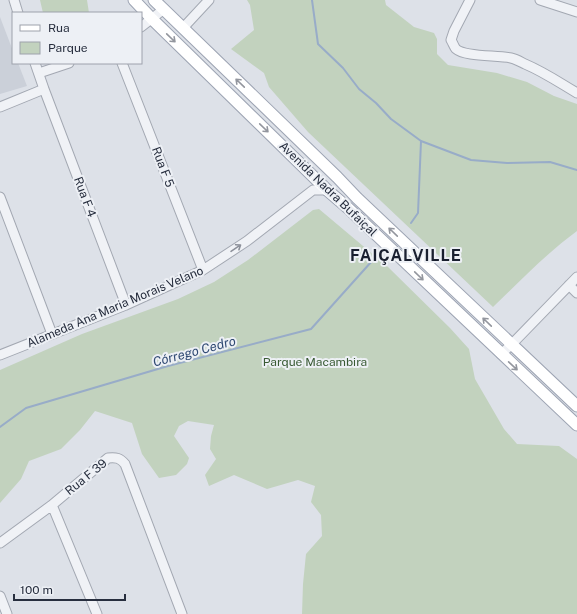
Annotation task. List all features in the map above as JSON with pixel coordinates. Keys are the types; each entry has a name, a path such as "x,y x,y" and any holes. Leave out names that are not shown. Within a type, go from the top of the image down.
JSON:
{"main road":[{"name":"Avenida Nadra Bufaiçal","path":"134,0 327,190 348,208 577,425"},
{"name":"Avenida Nadra Bufaiçal","path":"154,0 357,198 577,406"}],"street":[{"path":"14,0 18,12"},
{"path":"183,28 209,0"},
{"path":"470,0 451,40 456,48 462,52 472,54 513,58 577,92"},
{"path":"540,0 577,12"},
{"path":"142,26 164,9"},
{"name":"Rua F 4","path":"35,64 126,304"},
{"path":"38,73 66,64"},
{"name":"Rua F 5","path":"122,64 203,270"},
{"path":"0,107 44,89"},
{"name":"Alameda Ana Maria Morais Velano","path":"0,355 126,304 203,270 247,241 313,190 327,190"},
{"path":"0,197 52,334"},
{"path":"501,354 577,277"},
{"path":"569,285 577,293"},
{"name":"Rua F 39","path":"52,505 108,458 115,457 121,459 125,464 182,614"},
{"path":"0,543 52,505 97,614"},
{"path":"0,596 7,614"}],"shaded area":[{"path":"0,17 12,48 12,64 18,64 27,86 0,94"}],"green space":[{"path":"40,0 87,0 89,12 43,12"},
{"path":"247,0 385,0 386,5 414,27 434,33 437,39 437,54 448,65 497,73 527,82 554,96 577,104 577,231 544,258 493,307 308,132 269,87 264,73 231,49 254,30 250,5"},
{"name":"Parque Macambira","path":"319,209 388,267 450,328 469,349 475,379 504,429 517,444 559,446 577,459 577,614 302,614 306,554 322,536 321,515 311,502 315,486 298,480 267,489 234,475 209,486 205,475 216,459 210,449 214,425 188,421 179,426 174,436 189,458 187,464 176,475 159,478 142,454 132,423 95,411 80,430 61,449 29,461 21,479 0,503 0,370 82,334 178,299 214,282 248,260 313,210"}],"waterway":[{"path":"312,0 318,44 343,68 359,89 376,103 391,119 421,141 471,160 507,163 550,162 577,170"},
{"name":"Córrego Cedro","path":"411,223 418,213 421,141"},
{"name":"Córrego Cedro","path":"0,427 26,408 168,366 311,329 372,261"}],"district":[{"name":"FAIÇALVILLE","path":"406,255"}]}
